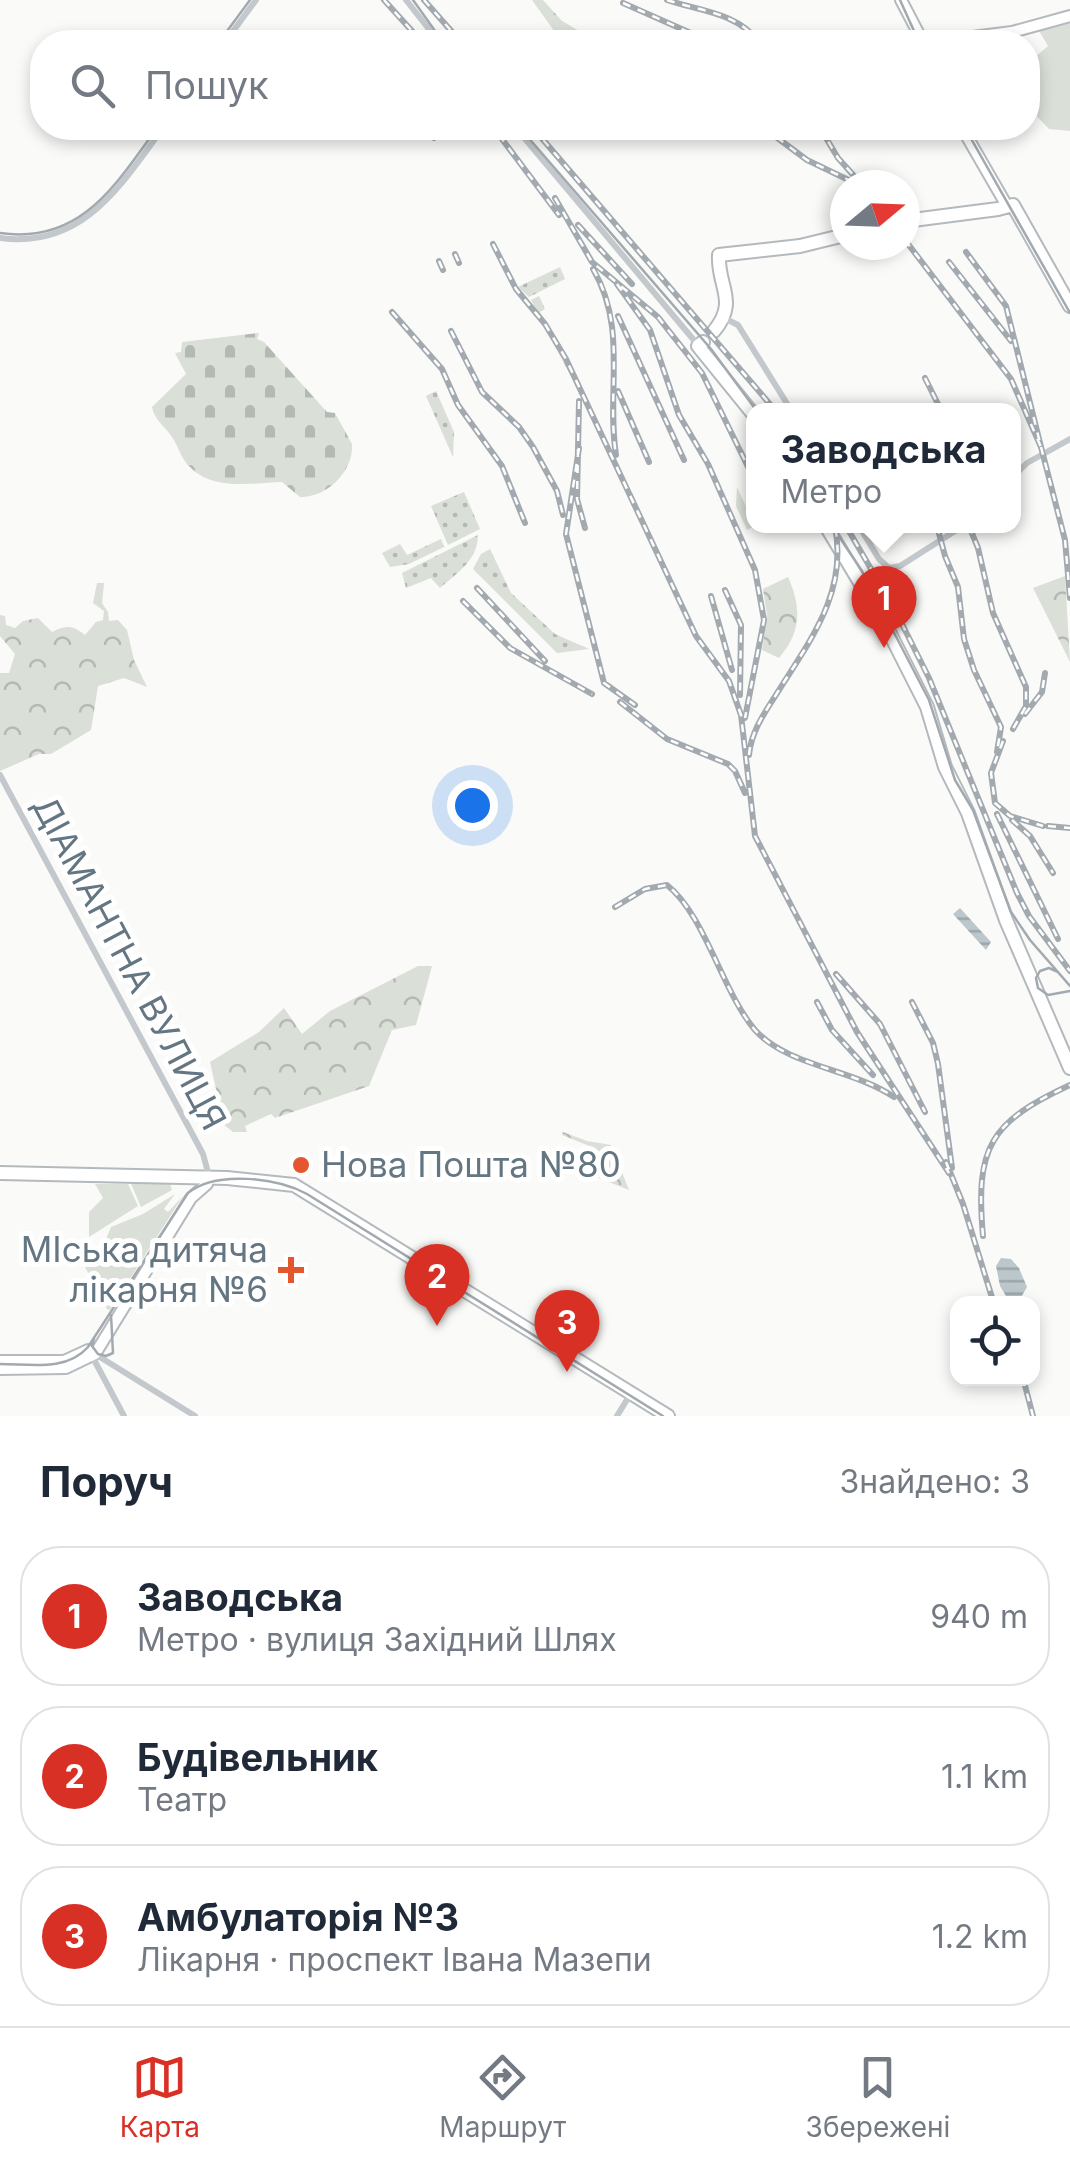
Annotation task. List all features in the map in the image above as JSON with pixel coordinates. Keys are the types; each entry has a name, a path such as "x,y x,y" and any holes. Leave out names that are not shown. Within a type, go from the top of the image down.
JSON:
{"highway":[{"path":"920,219 1010,206"},
{"path":"1010,206 1070,306"},
{"path":"1010,206 1070,318"},
{"path":"714,331 724,318 727,301 718,262 722,253 800,246 830,239"},
{"path":"700,344 746,404"},
{"path":"830,533 928,707 939,750 1070,1068"},
{"path":"1007,922 1014,948 1070,1079"},
{"path":"0,1173 182,1176 277,1181 301,1188 630,1396 668,1416"},
{"path":"630,1396 655,1416"}],"main road":[{"path":"899,0 914,30"},
{"path":"1019,30 1070,16"},
{"path":"973,140 1010,206"},
{"path":"0,1365 64,1361 88,1350 93,1356 191,1198 208,1180"}],"street":[{"path":"234,30 256,0"},
{"path":"406,0 430,30"},
{"path":"0,238 34,238 83,221 113,194 153,140"},
{"path":"526,140 700,344"},
{"path":"724,318 738,326 787,403"},
{"path":"1021,470 1070,439"},
{"path":"863,533 889,568 900,566 952,533"},
{"name":"ДІАМАНТНА ВУЛИЦЯ","path":"0,775 209,1167 208,1180"},
{"path":"93,1356 124,1416"},
{"path":"93,1356 195,1416"},
{"path":"617,1416 630,1396"}],"green space":[{"path":"532,0 543,0 562,21 578,30 553,30"},
{"path":"1070,21 1070,131 1049,129 1040,120 1040,53 1048,46 1040,31"},
{"path":"560,267 565,279 529,297 518,287"},
{"path":"539,296 545,309 540,312 580,394 531,300"},
{"path":"259,333 257,339 327,412 335,413 352,444 344,473 320,493 300,497 282,482 221,483 199,475 185,461 153,412 152,407 186,374 175,353 181,352 182,342"},
{"path":"436,391 454,432 453,457 426,396"},
{"path":"737,487 746,506 746,528 736,506"},
{"path":"464,492 480,529 448,545 431,506"},
{"path":"478,535 470,559 440,588 431,578 406,588 402,573"},
{"path":"441,539 444,547 409,564 390,567 382,553 400,544 407,555"},
{"path":"490,549 511,593 555,634 589,649 557,653 473,569 481,554"},
{"path":"1065,576 1070,662 1033,588"},
{"path":"788,577 796,599 797,620 792,639 779,658 762,650 767,615 763,589"},
{"path":"97,583 104,583 102,603 109,621 118,620 127,630 134,660 147,687 124,678 98,686 91,730 51,754 39,754 0,771 0,673 9,673 15,654 0,636 0,615 5,616 6,625 15,628 23,621 38,618 52,632 69,627 85,635 103,620 104,611 93,603"},
{"path":"418,966 432,966 416,1025 392,1030 369,1086 275,1118 271,1114 245,1126 247,1132 233,1132 224,1125 210,1062 259,1032 284,1008 302,1034 330,1011"},
{"path":"563,1132 611,1145 629,1190 581,1175 592,1147 562,1135"},
{"path":"129,1179 169,1181 172,1190 141,1207"},
{"path":"95,1184 128,1184 138,1206 89,1237 89,1212 103,1198"},
{"path":"175,1194 164,1209 168,1212 183,1196 110,1310 107,1309 85,1267 103,1246 111,1227 143,1214"}],"shaded area":[{"path":"960,908 991,942 986,950 953,914"},
{"path":"1001,1258 1011,1259 1019,1268 1027,1287 1022,1296 1006,1296 996,1266"}],"tram line":[{"path":"228,30 250,0"},
{"path":"413,0 434,30"},
{"path":"900,0 914,30"},
{"path":"0,233 53,230 74,220 111,189 148,140"},
{"path":"530,140 711,349 751,403"},
{"path":"972,140 1070,313"},
{"path":"837,533 862,571 929,700 955,780 973,810 1011,912 1070,986"},
{"path":"1058,972 1049,968 1040,971 1036,978 1038,988 1048,995 1070,991"},
{"path":"0,1364 47,1365 79,1355 88,1347 188,1193 214,1181 247,1179 280,1184 307,1194 663,1416"},
{"path":"94,1339 92,1346 98,1354 113,1353 111,1315"}],"railway":[{"path":"384,0 411,30"},
{"path":"424,0 450,30"},
{"path":"667,0 728,18 747,30"},
{"path":"623,3 684,30"},
{"path":"503,140 559,215"},
{"path":"543,140 769,403"},
{"path":"780,140 830,171"},
{"path":"827,140 849,170"},
{"path":"555,198 592,262 658,317 702,373 746,463"},
{"path":"578,225 632,284"},
{"path":"493,244 516,289 545,324 566,359 696,636 729,681 741,715 755,836 857,1032 949,1173"},
{"path":"920,260 1011,379 1041,447 1006,306 966,252"},
{"path":"455,254 459,263"},
{"path":"439,261 443,270"},
{"path":"949,262 1011,341"},
{"path":"593,269 604,291 613,337 616,455"},
{"path":"617,284 650,330 679,415 708,464 755,570 764,620 745,718"},
{"path":"392,312 442,369 458,405 502,466 525,523"},
{"path":"618,316 684,460"},
{"path":"451,331 482,392 519,427 533,447 557,491 563,515"},
{"path":"925,378 938,403"},
{"path":"618,391 649,462"},
{"path":"579,401 577,499 585,528"},
{"path":"1041,447 1065,540 1070,598"},
{"path":"579,448 566,534 604,683 635,705"},
{"path":"749,755 758,725 812,637 831,596 838,551 836,533"},
{"path":"850,533 929,678 1017,893 1029,916 1070,971"},
{"path":"939,533 958,587 964,639 1001,727 997,752"},
{"path":"972,533 993,613 1026,687 1026,706 1013,729"},
{"path":"477,588 545,661"},
{"path":"725,590 741,625 740,695"},
{"path":"711,596 732,670"},
{"path":"463,601 510,648 592,694"},
{"path":"1025,714 1042,692 1045,673"},
{"path":"620,702 667,739 728,764 745,793"},
{"path":"1003,741 991,773 995,803 1010,816 1043,826"},
{"path":"997,814 1058,939"},
{"path":"1012,820 1030,836 1053,873"},
{"path":"1048,826 1070,828"},
{"path":"615,907 645,889 667,885 692,915 755,1030 784,1052 894,1097"},
{"path":"836,974 880,1024 925,1112"},
{"path":"817,1002 832,1030 873,1075"},
{"path":"912,1002 933,1043 952,1168"},
{"path":"983,1236 982,1180 994,1141 1022,1112 1070,1085"},
{"path":"946,1162 992,1296"},
{"path":"1025,1386 1033,1416"}],"place":[{"name":"Заводська","path":"884,648"},
{"name":"Нова Пошта №80","path":"301,1165"},
{"name":"МІська дитяча лікарня №6","path":"291,1270"},
{"name":"Будівельник","path":"437,1326"},
{"name":"Амбулаторія №3","path":"567,1372"}]}
